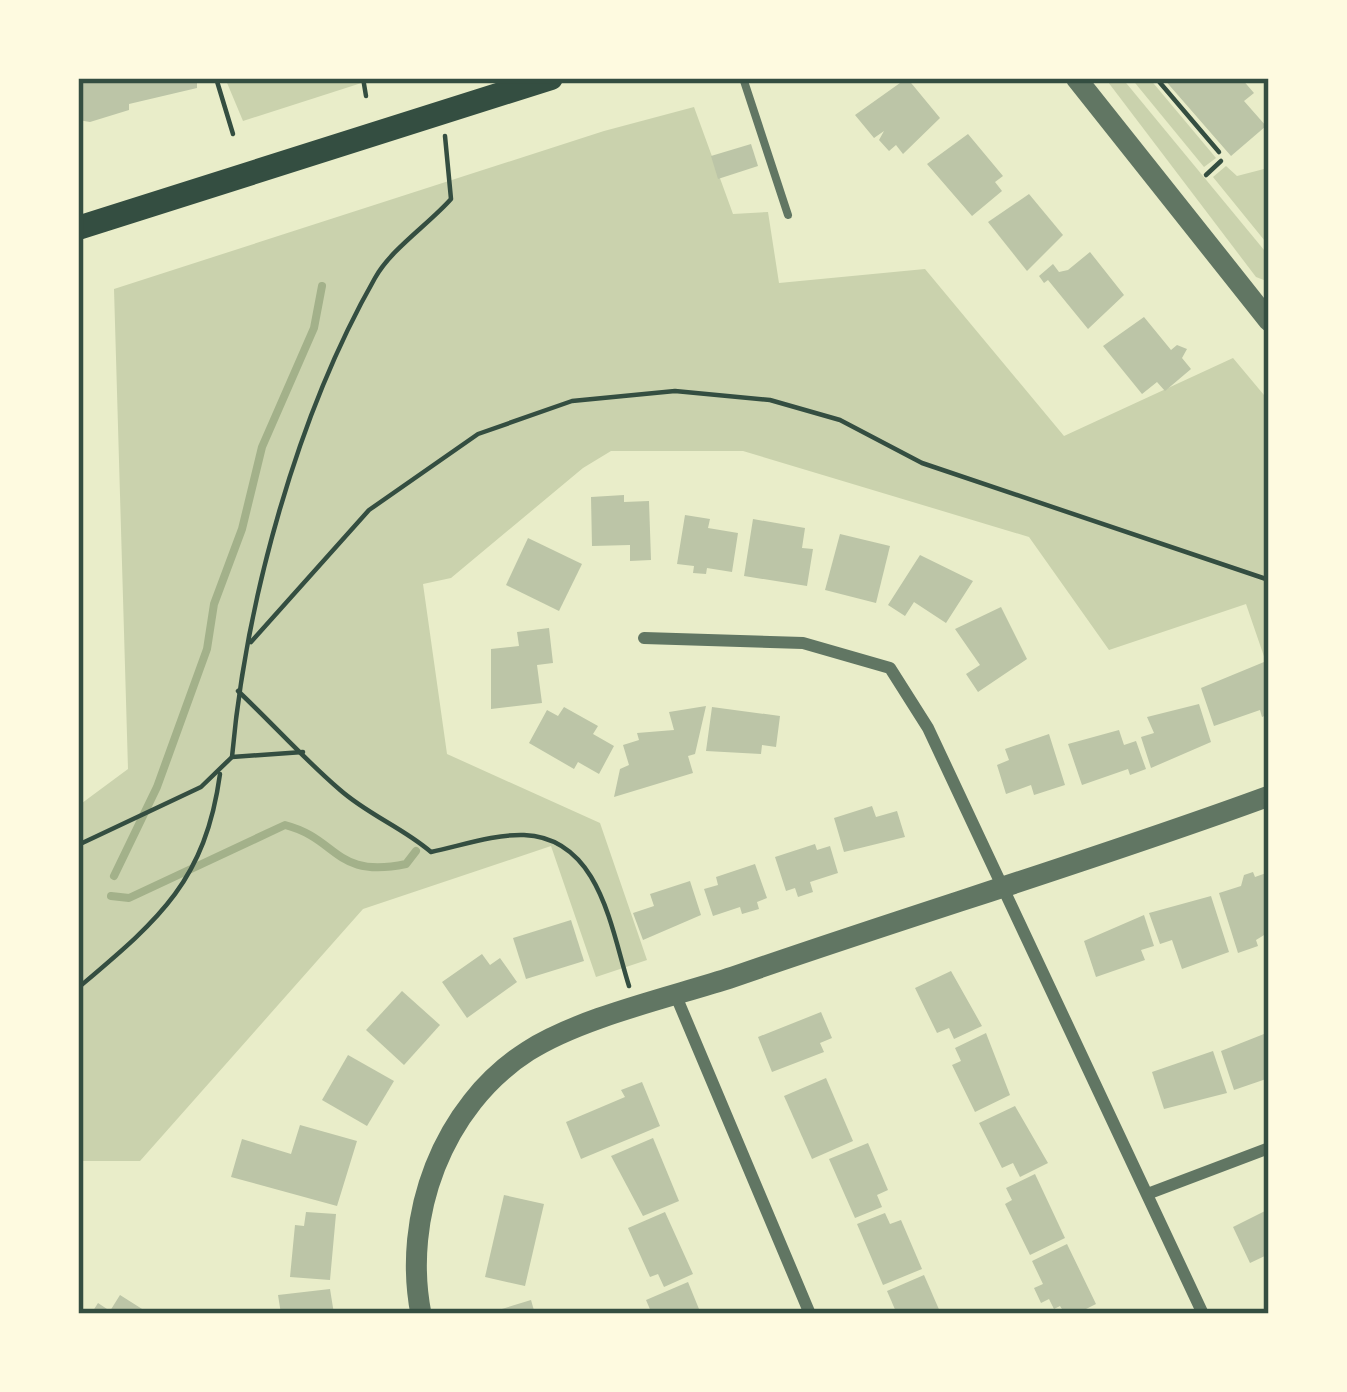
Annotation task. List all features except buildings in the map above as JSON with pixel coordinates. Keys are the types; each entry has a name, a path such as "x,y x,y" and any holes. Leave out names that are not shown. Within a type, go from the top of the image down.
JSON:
{"main road":[{"path":"78,228 551,78"}],"street":[{"path":"1076,78 1269,321"},
{"path":"644,638 802,643 890,668 928,728 1203,1314"},
{"path":"422,1314 415,1252 419,1214 454,1127 485,1089 528,1051 634,1007 1269,796"},
{"path":"676,996 810,1314"},
{"path":"1150,1193 1269,1148"}],"lane":[{"path":"743,78 788,215"}],"path":[{"path":"216,78 233,134"},
{"path":"363,78 366,96"},
{"path":"1156,78 1219,152"},
{"path":"78,988 154,925 184,889 202,851 220,774 232,757 238,691 269,549 329,378 377,273 451,199 450,153 438,115"},
{"path":"1206,175 1221,161"},
{"path":"251,642 369,510 478,434 572,401 675,391 770,400 840,420 922,463 1269,580"},
{"path":"238,691 368,812 401,826 431,852 521,835 546,839 572,854 595,878 634,1007"},
{"path":"232,757 303,752"},
{"path":"78,845 220,774"}],"green space":[{"path":"225,78 377,78 243,121"},
{"path":"1105,78 1122,78 1269,256 1269,282 1256,277"},
{"path":"1131,78 1149,78 1216,158 1204,167"},
{"path":"694,107 733,214 768,212 779,283 925,269 1064,436 1233,358 1269,401 1269,671 1246,604 1109,650 1029,537 743,451 611,451 583,468 451,578 423,584 447,754 600,823 647,960 596,977 551,846 363,909 140,1161 78,1161 78,806 128,769 114,289 604,131"},
{"path":"1226,166 1237,176 1264,169 1269,246 1213,177"}],"waterway":[{"path":"114,876 157,787 207,649 214,604 242,529 262,447 314,328 322,286"},
{"path":"111,896 129,898 285,825 364,866 406,864 416,851"}]}
